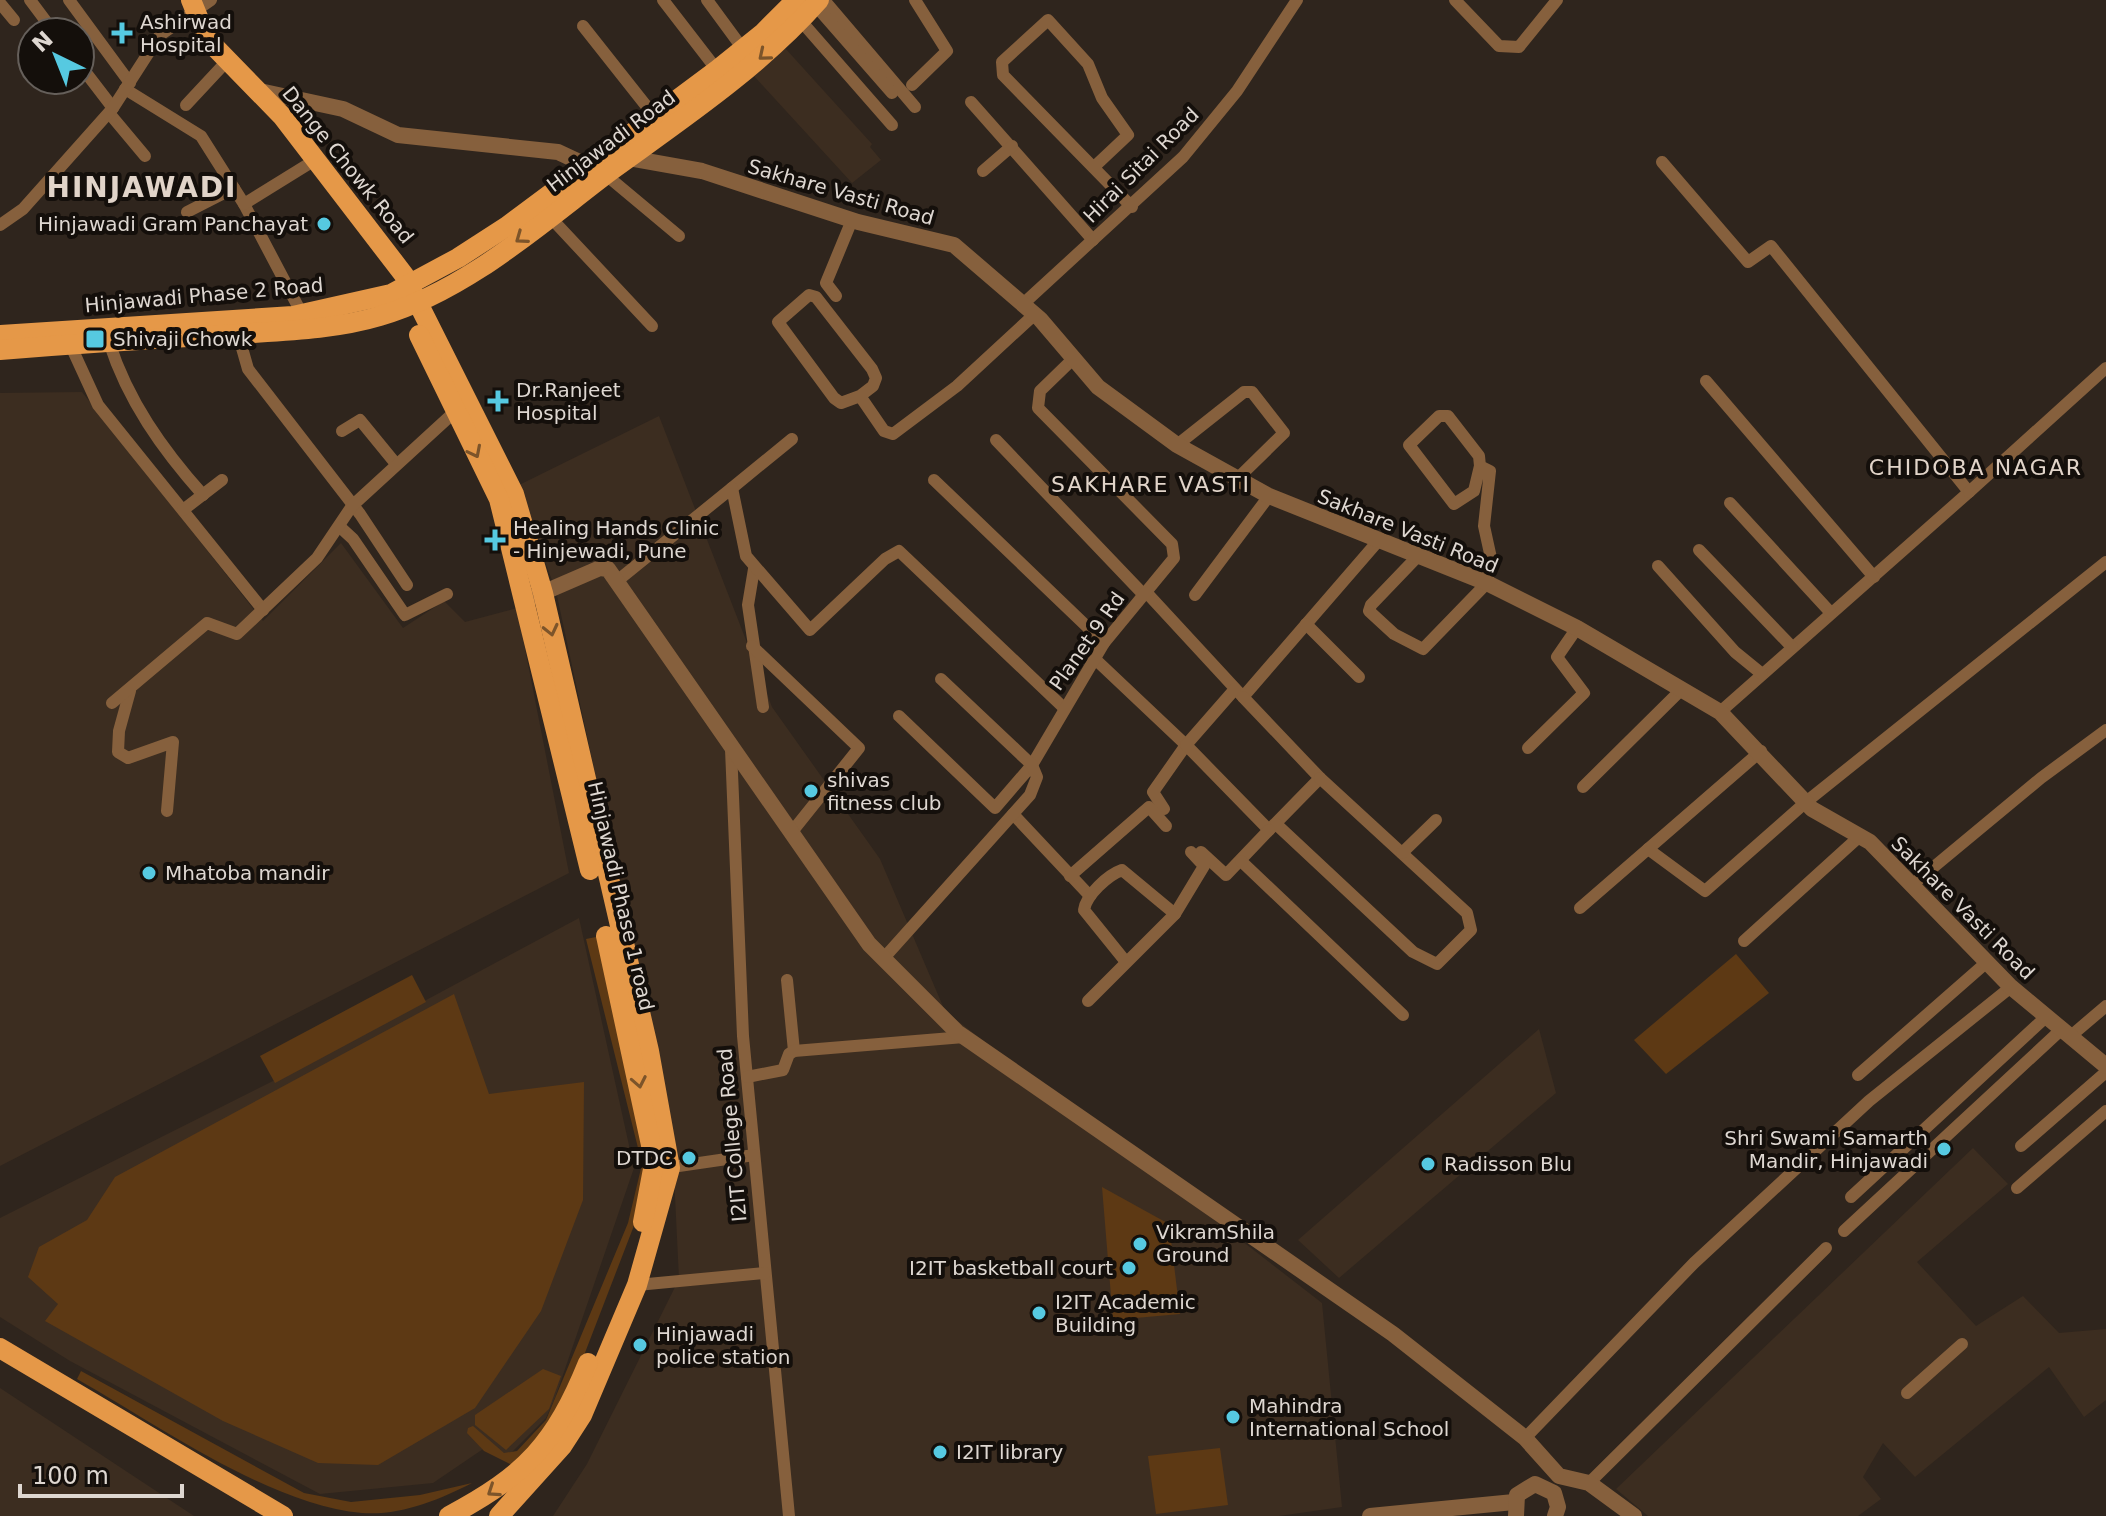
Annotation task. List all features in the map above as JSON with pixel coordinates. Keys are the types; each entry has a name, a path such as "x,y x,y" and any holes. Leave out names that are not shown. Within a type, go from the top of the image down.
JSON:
{"main road":[{"name":"Dange Chowk Road","path":"192,5 207,39 282,116 383,247 407,297"},
{"path":"407,297 506,227 597,171 624,151 655,117 743,49 811,5"},
{"name":"Hinjawadi Road","path":"624,151 751,67 811,5"},
{"name":"Hinjawadi Road","path":"407,297 467,275 550,217 597,171"},
{"name":"Hinjawadi Phase 2 Road","path":"0,335 302,314 407,297"},
{"name":"Hinjawadi Phase 2 Road","path":"0,350 325,326 378,316 407,297"},
{"name":"Hinjawadi Phase 1 road","path":"407,297 462,406 514,494 534,596 649,1051 662,1168 630,1284 582,1415 562,1446 499,1516"},
{"name":"Hinjawadi Phase 1 road","path":"449,1516 503,1484 551,1438 569,1409 630,1284"},
{"path":"0,1348 283,1516"},
{"path":"0,1363 256,1516"}],"street":[{"path":"69,0 128,86 201,136 244,204 302,314"},
{"path":"0,225 23,209 111,111 160,35 192,5 211,0"},
{"path":"663,0 717,70"},
{"path":"707,0 743,49"},
{"path":"912,85 947,51 915,0"},
{"name":"Hirai Sitai Road","path":"860,396 884,431 893,434 957,386 1093,240 1132,207 1213,123 1297,0"},
{"path":"1455,0 1499,46 1506,48 1519,47 1557,0"},
{"path":"0,3 14,20"},
{"path":"811,5 892,93"},
{"path":"811,5 915,107"},
{"path":"811,5 892,125"},
{"path":"1094,167 1128,135 1102,98 1088,64 1048,20 1002,62 1003,75 1132,207"},
{"path":"583,26 655,117"},
{"path":"186,105 227,61"},
{"path":"96,89 145,156"},
{"path":"255,90 343,109 398,135 558,152 597,171 679,236"},
{"path":"971,102 1093,240"},
{"path":"983,171 1012,146"},
{"name":"Sakhare Vasti Road","path":"624,151 702,171 852,220 954,245 1029,309 1098,387 1177,445 1269,496 1487,583 1577,628 1720,712 1761,751 1806,802 1860,836 2011,987 2106,1066"},
{"path":"244,204 315,160"},
{"path":"1662,162 1748,262 1771,246 1969,492"},
{"path":"187,212 234,188"},
{"path":"550,217 652,326"},
{"path":"836,296 826,283 852,220"},
{"path":"809,295 816,297 872,369 876,378 873,386 860,396 841,403 834,398 778,322 809,295"},
{"path":"238,334 248,369 352,506 407,585"},
{"path":"109,342 117,366 162,450 203,495"},
{"path":"70,344 98,405 263,610"},
{"name":"Planet 9 Rd","path":"883,959 1023,803 1036,784 1037,774 1032,765 1104,643 1174,558 1175,547 1038,408 1040,391 1073,359"},
{"path":"1720,712 2106,368"},
{"path":"1706,381 1874,577"},
{"path":"1177,445 1244,392 1252,392 1284,433 1237,479"},
{"path":"112,703 207,623 237,634 317,558 352,506 462,406"},
{"path":"1439,416 1448,416 1479,456 1480,466 1474,491 1454,504 1409,445 1439,416"},
{"path":"342,431 360,420 396,464"},
{"path":"617,581 792,439"},
{"path":"996,440 1320,778 1467,913 1471,930 1437,964 1413,952 1272,827 1095,659"},
{"path":"1418,556 1371,605 1369,611 1418,648 1428,647 1487,583 1491,558 1484,526 1490,471 1480,466"},
{"path":"183,510 222,480"},
{"path":"934,480 1104,643"},
{"path":"732,488 746,556 754,569 811,630 885,559 899,551 1064,708"},
{"path":"1195,595 1269,496"},
{"path":"1730,503 1831,613"},
{"path":"340,527 353,539 405,615 447,594"},
{"path":"1164,809 1153,792 1186,745 1306,624 1379,540"},
{"path":"1699,550 1792,647"},
{"path":"1648,849 1705,891 1806,802 2106,562"},
{"path":"1658,566 1735,652 1762,674"},
{"path":"534,596 600,568 608,569 731,749 883,959 964,1037 1393,1334 1525,1438 1554,1482 1557,1499 1555,1516"},
{"path":"754,569 748,605 763,707"},
{"path":"1306,624 1359,677"},
{"path":"1528,748 1584,693 1557,657 1577,628"},
{"path":"752,646 859,748 791,833"},
{"path":"899,716 995,808 1032,765 941,679"},
{"path":"131,688 119,731 118,752 128,758 173,742 167,811"},
{"path":"1583,787 1681,690"},
{"path":"1912,885 2041,778 2106,730"},
{"name":"I2IT College Road","path":"731,749 747,1077 789,1516"},
{"path":"1580,908 1761,751"},
{"path":"1088,1001 1175,914 1204,866 1194,849 1226,875 1320,778"},
{"path":"1013,789 1023,803"},
{"path":"1070,876 1149,807 1166,826"},
{"path":"1013,814 1090,896"},
{"path":"1402,853 1436,820"},
{"path":"1744,941 1860,836"},
{"path":"1241,861 1403,1015"},
{"path":"1126,962 1084,910 1090,896 1122,870 1175,914"},
{"path":"1858,1075 1987,962"},
{"path":"787,980 794,1051"},
{"path":"1525,1438 1694,1263 1869,1101 2011,987"},
{"path":"1844,1231 2068,1032 2106,1006"},
{"path":"1851,1197 2047,1016"},
{"path":"747,1077 783,1070 789,1054 794,1051 964,1037"},
{"path":"2021,1146 2106,1072"},
{"path":"2017,1188 2106,1111"},
{"path":"662,1168 754,1155"},
{"path":"1589,1483 1826,1248"},
{"path":"630,1284 765,1273"},
{"path":"1907,1393 1962,1344"},
{"path":"1515,1510 1527,1485 1589,1483 1634,1516"},
{"path":"1370,1516 1515,1510"},
{"path":"1479,1516 1515,1510"}],"shaded area":[{"path":"785,48 872,144 870,147 881,160 852,183 753,75"},
{"path":"82,392 263,621 341,543 403,628 444,601 465,622 517,608 569,873 0,1166 0,393"},
{"path":"659,416 772,707 880,859 945,1011 1322,1303 1342,1507 1279,1516 553,1516 587,1464 679,1279 672,1134 556,591 517,486"},
{"path":"579,918 634,1168 555,1398 546,1418 509,1455 486,1447 433,1483 320,1494 70,1361 0,1317 0,1218 305,1065"},
{"path":"601,936 649,1160 645,1197 561,1415 516,1467 484,1451 467,1433 468,1428 473,1426 504,1453 517,1451 546,1420 628,1223 642,1164 586,939"},
{"path":"1736,954 1769,993 1666,1074 1634,1040"},
{"path":"412,975 426,1002 275,1083 260,1056"},
{"path":"454,994 489,1094 584,1082 583,1200 541,1311 475,1408 378,1465 318,1463 223,1421 45,1321 58,1304 28,1277 39,1247 87,1220 115,1177"},
{"name":"Radisson Blu","path":"1539,1029 1556,1093 1339,1278 1298,1240"},
{"path":"1973,1148 2008,1184 1917,1262 1976,1326 2023,1296 2059,1333 2106,1329 2106,1400 2084,1417 2049,1367 1915,1477 1883,1443 1863,1477 1881,1499 1858,1516 1648,1516 1616,1489"},
{"path":"1102,1187 1169,1224 1180,1314 1113,1320"},
{"path":"543,1369 561,1376 549,1409 506,1450 475,1425 475,1415"},
{"path":"81,1371 304,1493 351,1502 420,1495 472,1483 433,1501 391,1512 362,1513 327,1507 290,1495 215,1460 77,1379"},
{"path":"0,1388 194,1516 0,1516"},
{"path":"1220,1448 1228,1505 1156,1514 1148,1456"}],"place":[{"name":"Ashirwad Hospital","path":"122,33"},
{"name":"Hinjawadi Gram Panchayat","path":"324,224"},
{"name":"Shivaji Chowk","path":"95,339"},
{"name":"Dr.Ranjeet Hospital","path":"498,401"},
{"name":"Healing Hands Clinic - Hinjewadi, Pune","path":"495,540"},
{"name":"shivas fitness club","path":"811,791"},
{"name":"Mhatoba mandir","path":"149,873"},
{"name":"Shri Swami Samarth Mandir, Hinjawadi","path":"1944,1149"},
{"name":"DTDC","path":"689,1158"},
{"name":"Radisson Blu","path":"1428,1164"},
{"name":"VikramShila Ground","path":"1140,1244"},
{"name":"I2IT basketball court","path":"1129,1268"},
{"name":"I2IT Academic Building","path":"1039,1313"},
{"name":"Hinjawadi police station","path":"640,1345"},
{"name":"Mahindra International School","path":"1233,1417"},
{"name":"I2IT library","path":"940,1452"}],"district":[{"name":"HINJAWADI","path":"142,187"},
{"name":"CHIDOBA NAGAR","path":"1976,467"},
{"name":"SAKHARE VASTI","path":"1151,484"}]}
